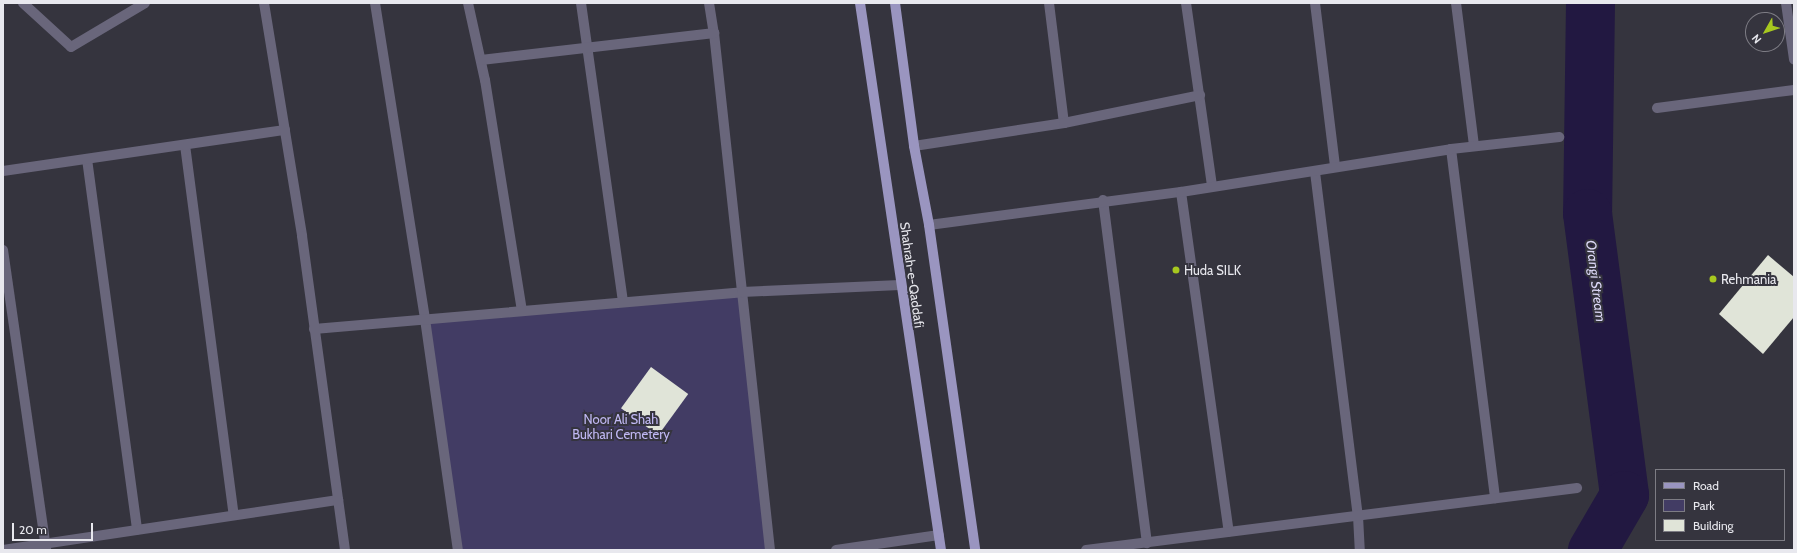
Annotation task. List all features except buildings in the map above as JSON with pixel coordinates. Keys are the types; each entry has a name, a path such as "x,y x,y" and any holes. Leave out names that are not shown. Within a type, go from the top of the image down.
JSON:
{"main road":[{"name":"Shahrah-e-Qaddafi","path":"860,3 900,285 941,550"},
{"name":"Shahrah-e-Qaddafi","path":"895,3 914,146 929,225 975,550"}],"street":[{"path":"23,3 71,47 145,3"},
{"path":"264,3 285,130 345,550"},
{"path":"375,3 425,320 458,550"},
{"path":"468,3 481,60 522,311"},
{"path":"581,3 623,302"},
{"path":"709,3 714,34 770,550"},
{"path":"1049,3 1064,123"},
{"path":"1186,3 1212,186"},
{"path":"1315,3 1335,167"},
{"path":"1456,3 1474,146"},
{"path":"1786,3 1794,59"},
{"path":"481,60 714,34"},
{"path":"1657,108 1794,90"},
{"path":"914,146 1064,123 1200,95"},
{"path":"3,171 285,130"},
{"path":"929,225 1103,200 1181,192 1212,186 1315,172 1335,167 1451,149 1559,137"},
{"path":"185,145 234,515"},
{"path":"1451,149 1495,498"},
{"path":"87,159 137,530"},
{"path":"1315,172 1358,516 1360,550"},
{"path":"1181,192 1229,532"},
{"path":"1103,200 1147,543"},
{"path":"3,250 45,547"},
{"path":"314,329 742,292 900,285"},
{"path":"1086,550 1577,488"},
{"path":"3,550 45,547 137,530 338,500"},
{"path":"837,550 939,535"}],"green space":[{"name":"Noor Ali Shah Bukhari Cemetery","path":"742,292 770,550 458,550 428,322"}],"waterway":[{"name":"Orangi Stream","path":"1590,3 1587,213 1624,495 1592,550"}],"place":[{"name":"Huda SILK","path":"1176,270"},
{"name":"Rehmania","path":"1713,279"}]}
